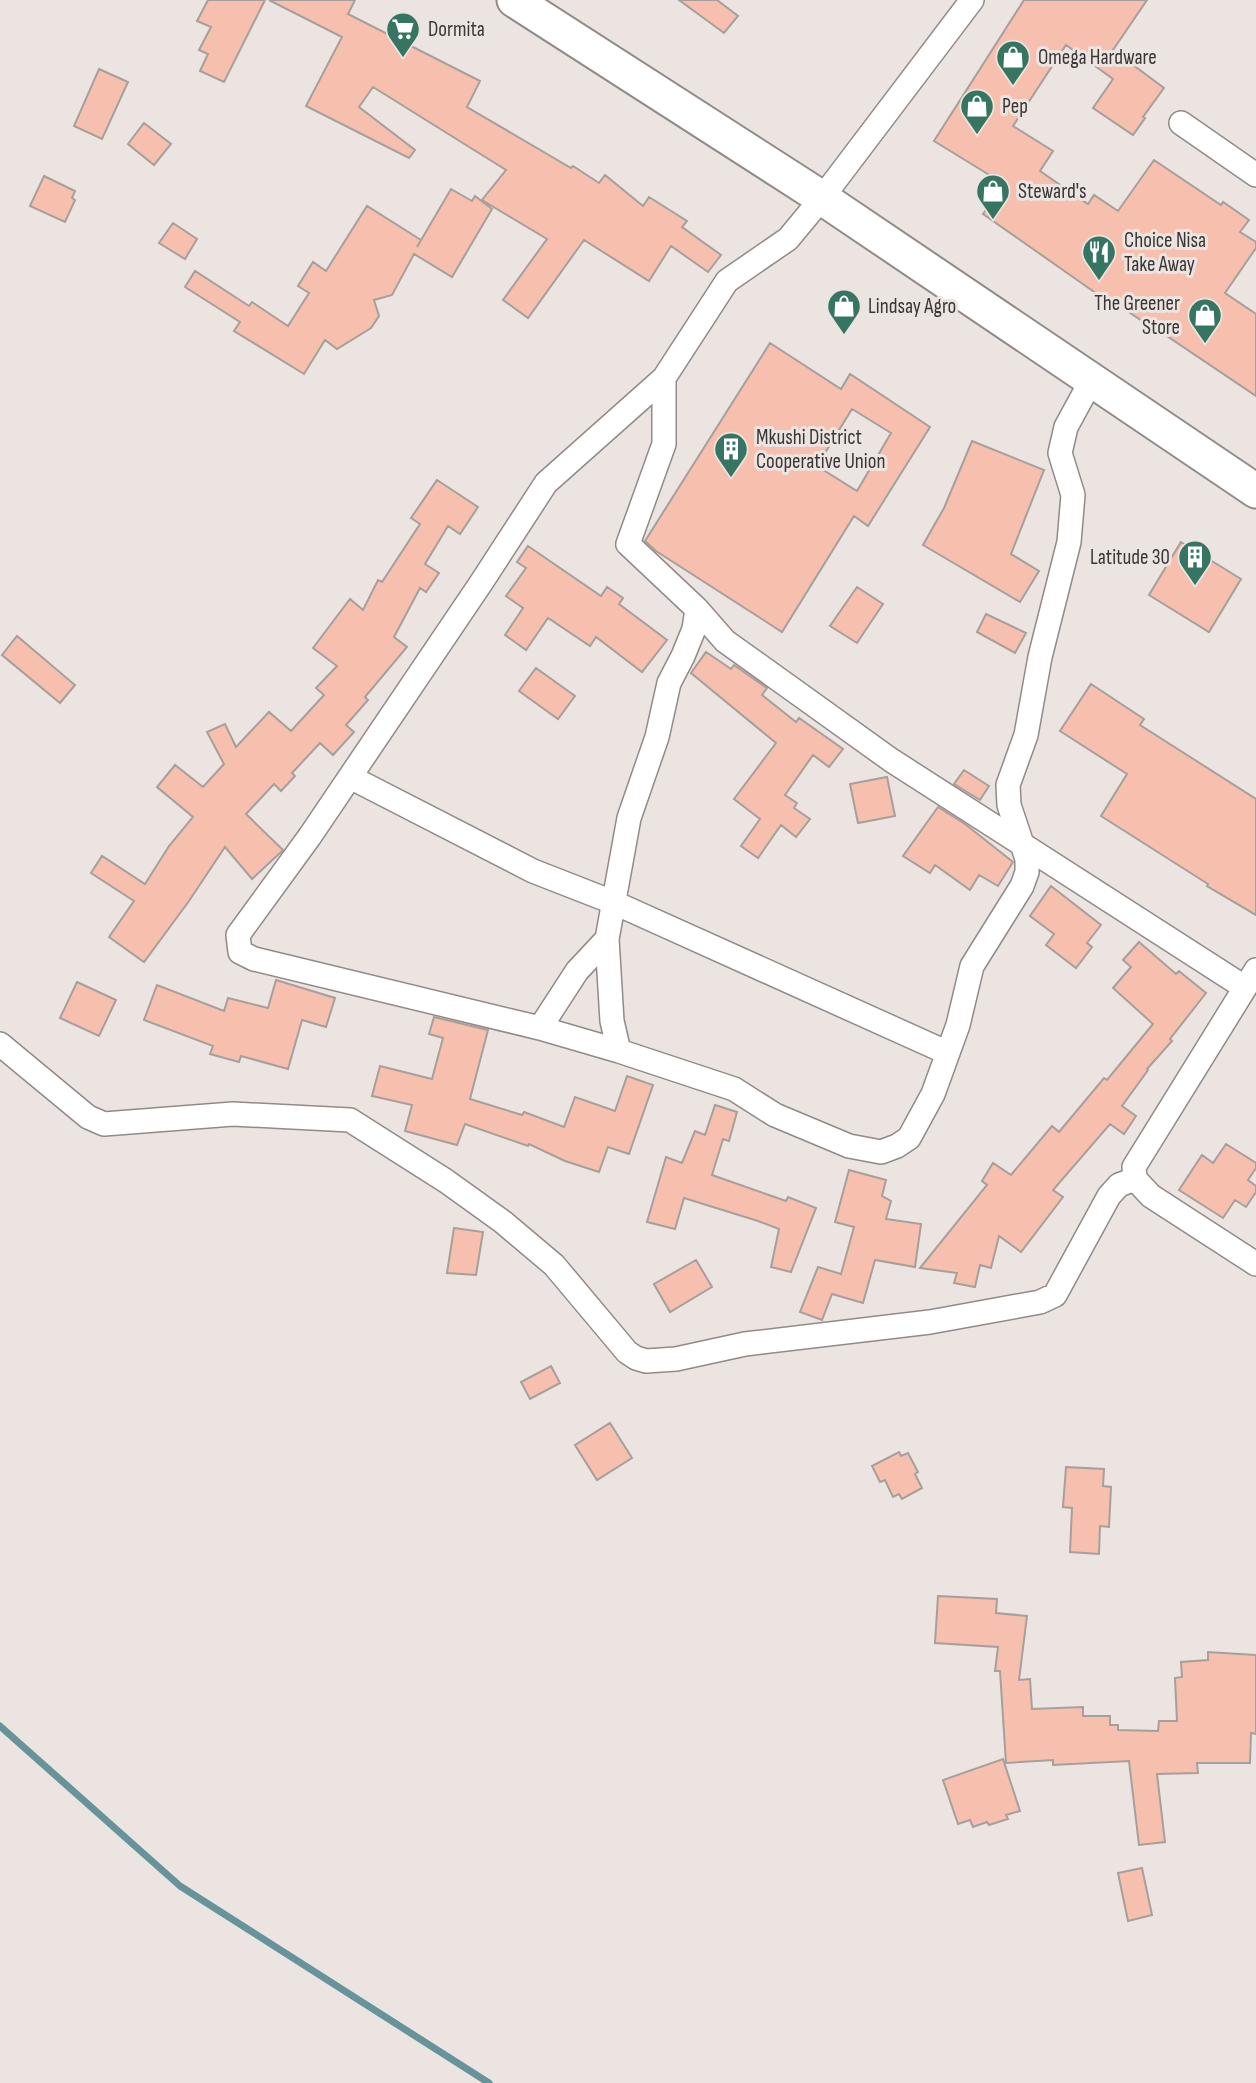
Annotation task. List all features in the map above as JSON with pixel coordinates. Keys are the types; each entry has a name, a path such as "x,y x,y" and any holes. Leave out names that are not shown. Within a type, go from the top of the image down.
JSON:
{"main road":[{"path":"514,0 822,198 1256,491"}],"street":[{"path":"972,0 788,239 727,281 664,378 546,482 350,777 238,935 240,951 254,959 540,1028 619,1051 734,1089 775,1115 849,1146 881,1152 909,1138 933,1094 958,1026 972,967 1024,879 1027,859 1013,824 1008,785 1026,735 1040,657 1069,542 1073,495 1060,453 1066,427 1091,381"},
{"path":"1181,123 1256,175"},
{"path":"664,378 664,444 628,544 697,610 725,641 891,760 1023,844 1250,978 1134,1167 1135,1179 1151,1196 1256,1264"},
{"path":"619,1051 612,1020 607,939 629,818 657,737 668,683 690,638 697,610"},
{"path":"350,777 533,871 615,903 948,1053"},
{"path":"540,1028 577,971 607,939"},
{"path":"0,1044 88,1117 104,1124 233,1114 350,1119 446,1181 503,1222 554,1265 626,1352 646,1361 676,1359 745,1345 930,1322 1040,1301 1055,1295 1109,1196 1119,1185 1135,1179"}],"building":[{"path":"208,0 265,0 224,82 200,71 208,54 199,50 211,27 197,21"},
{"path":"269,0 355,0 348,14 480,81 467,107 599,183 605,175 643,206 649,197 687,221 682,227 721,255 708,272 671,246 649,281 584,240 528,318 503,300 547,239 482,200 506,170 373,87 359,107 415,150 409,158 306,106 342,37"},
{"path":"679,0 717,0 738,16 724,33"},
{"path":"1024,0 1147,0 1113,50 1164,88 1133,135 1093,108 1113,79 1066,45 1013,126 1053,151 1040,171 1088,204 1094,195 1118,211 1154,160 1221,205 1223,202 1249,220 1240,232 1256,242 1256,248 1225,293 1256,314 1256,396 1146,322 1102,294 1100,296 983,214 1004,184 934,141"},
{"path":"99,69 128,82 102,139 74,126"},
{"path":"144,123 171,144 154,165 128,144"},
{"path":"44,176 75,191 72,198 75,200 65,222 30,206"},
{"path":"451,189 472,201 475,196 492,209 452,277 414,254 392,295 374,300 379,316 371,328 337,349 325,340 304,374 234,331 240,322 185,287 195,271 249,306 252,302 288,326 309,293 298,286 313,262 326,271 367,206 421,240 417,247"},
{"path":"173,223 197,239 185,259 159,243"},
{"name":"Mkushi District Cooperative Union","path":"770,343 841,389 850,374 930,427 868,526 854,516 782,632 656,551 645,541","holes":["852,409 891,433 857,491 817,466"]},
{"path":"972,441 1044,470 1011,554 1039,571 1020,602 923,545 944,508"},
{"path":"437,480 478,507 460,534 448,526 425,564 439,573 426,592 420,588 394,637 407,647 365,697 368,700 346,725 354,732 333,755 320,743 292,773 295,776 281,791 274,784 246,814 283,850 252,879 225,847 144,962 109,937 134,901 91,873 102,856 145,884 169,846 193,817 157,787 175,765 203,787 224,764 207,732 225,724 236,747 269,712 291,731 324,695 316,688 337,666 313,648 350,599 363,610 378,580 382,582 420,524 411,518"},
{"name":"Latitude 30","path":"1181,542 1241,579 1209,632 1149,595"},
{"path":"528,546 601,596 607,587 623,598 619,604 667,640 642,672 596,637 590,646 548,618 526,650 505,635 523,608 506,596 526,568 517,562"},
{"path":"857,587 883,604 857,643 830,626"},
{"path":"986,614 1026,633 1015,653 977,632"},
{"path":"17,636 75,685 60,703 2,655"},
{"path":"706,652 731,669 734,665 767,688 762,695 796,722 799,718 843,749 829,767 813,755 785,795 797,803 794,808 810,819 796,837 781,825 758,858 741,846 760,819 734,799 776,743 691,673"},
{"path":"536,668 575,696 558,719 519,691"},
{"path":"1091,684 1144,719 1140,725 1256,799 1256,915 1101,816 1127,774 1060,731"},
{"path":"964,770 989,786 980,800 954,784"},
{"path":"887,777 895,816 858,823 850,784"},
{"path":"938,807 965,824 1013,862 998,886 979,875 970,890 935,865 930,873 903,856"},
{"path":"1051,886 1101,925 1087,943 1092,947 1076,968 1046,945 1054,934 1030,916"},
{"path":"1139,942 1176,974 1179,971 1206,993 1122,1106 1136,1116 1124,1134 1110,1124 1053,1190 1063,1197 1021,1252 999,1236 991,1268 980,1265 975,1287 954,1283 957,1273 920,1268 987,1185 982,1181 993,1163 1011,1175 1052,1126 1059,1132 1153,1024 1113,988 1131,967 1123,960"},
{"path":"276,980 335,998 326,1027 302,1020 288,1069 241,1056 239,1062 210,1054 213,1046 144,1020 157,985 224,1011 228,998 268,1008"},
{"path":"77,982 116,1000 99,1036 60,1018"},
{"path":"434,1017 488,1030 470,1099 522,1115 524,1112 564,1127 575,1097 615,1111 627,1076 653,1085 629,1154 608,1147 599,1172 565,1161 529,1144 528,1146 465,1124 457,1145 405,1131 412,1105 372,1096 380,1066 432,1079 443,1038 429,1034"},
{"path":"715,1105 737,1112 729,1141 723,1139 712,1175 786,1201 788,1197 816,1208 791,1272 771,1267 779,1229 758,1221 684,1198 675,1229 647,1222 666,1157 682,1163 695,1131 705,1135"},
{"path":"1226,1144 1256,1163 1256,1168 1248,1180 1256,1186 1256,1192 1246,1207 1235,1200 1223,1218 1179,1190 1202,1155 1213,1163"},
{"path":"849,1170 886,1180 882,1196 891,1201 886,1219 921,1224 915,1267 875,1260 863,1303 832,1294 822,1320 800,1312 818,1267 841,1274 854,1227 835,1222"},
{"path":"454,1228 483,1232 476,1275 447,1273"},
{"path":"696,1260 712,1287 670,1312 654,1284"},
{"path":"551,1366 560,1383 530,1399 521,1382"},
{"path":"610,1423 632,1458 597,1480 575,1445"},
{"path":"899,1452 901,1456 908,1453 918,1472 915,1474 922,1488 902,1499 899,1494 893,1497 885,1480 880,1482 872,1466"},
{"path":"1066,1467 1104,1469 1103,1486 1111,1487 1109,1527 1100,1526 1099,1554 1070,1552 1072,1508 1063,1507"},
{"path":"938,1596 997,1599 996,1613 1027,1616 1019,1680 1030,1679 1032,1709 1083,1707 1083,1716 1110,1716 1110,1725 1118,1725 1118,1730 1158,1731 1159,1721 1177,1721 1175,1678 1182,1677 1181,1662 1208,1660 1208,1652 1256,1655 1256,1734 1251,1733 1250,1763 1197,1763 1198,1773 1157,1774 1165,1842 1139,1845 1129,1761 1053,1765 1053,1760 1006,1763 1000,1671 995,1671 998,1647 935,1643"},
{"path":"1003,1759 1020,1811 1006,1815 1008,1819 989,1825 987,1822 973,1827 970,1820 958,1824 943,1780"},
{"path":"1142,1868 1152,1915 1128,1921 1118,1873"}],"waterway":[{"path":"0,1726 180,1886 489,2083"}],"place":[{"name":"Dormita","path":"403,59"},
{"name":"Omega Hardware","path":"1013,87"},
{"name":"Pep","path":"977,136"},
{"name":"Steward's","path":"993,221"},
{"name":"Choice Nisa Take Away","path":"1099,282"},
{"name":"Lindsay Agro","path":"844,336"},
{"name":"The Greener Store","path":"1205,345"},
{"name":"Mkushi District Cooperative Union","path":"731,479"},
{"name":"Latitude 30","path":"1195,587"}]}
